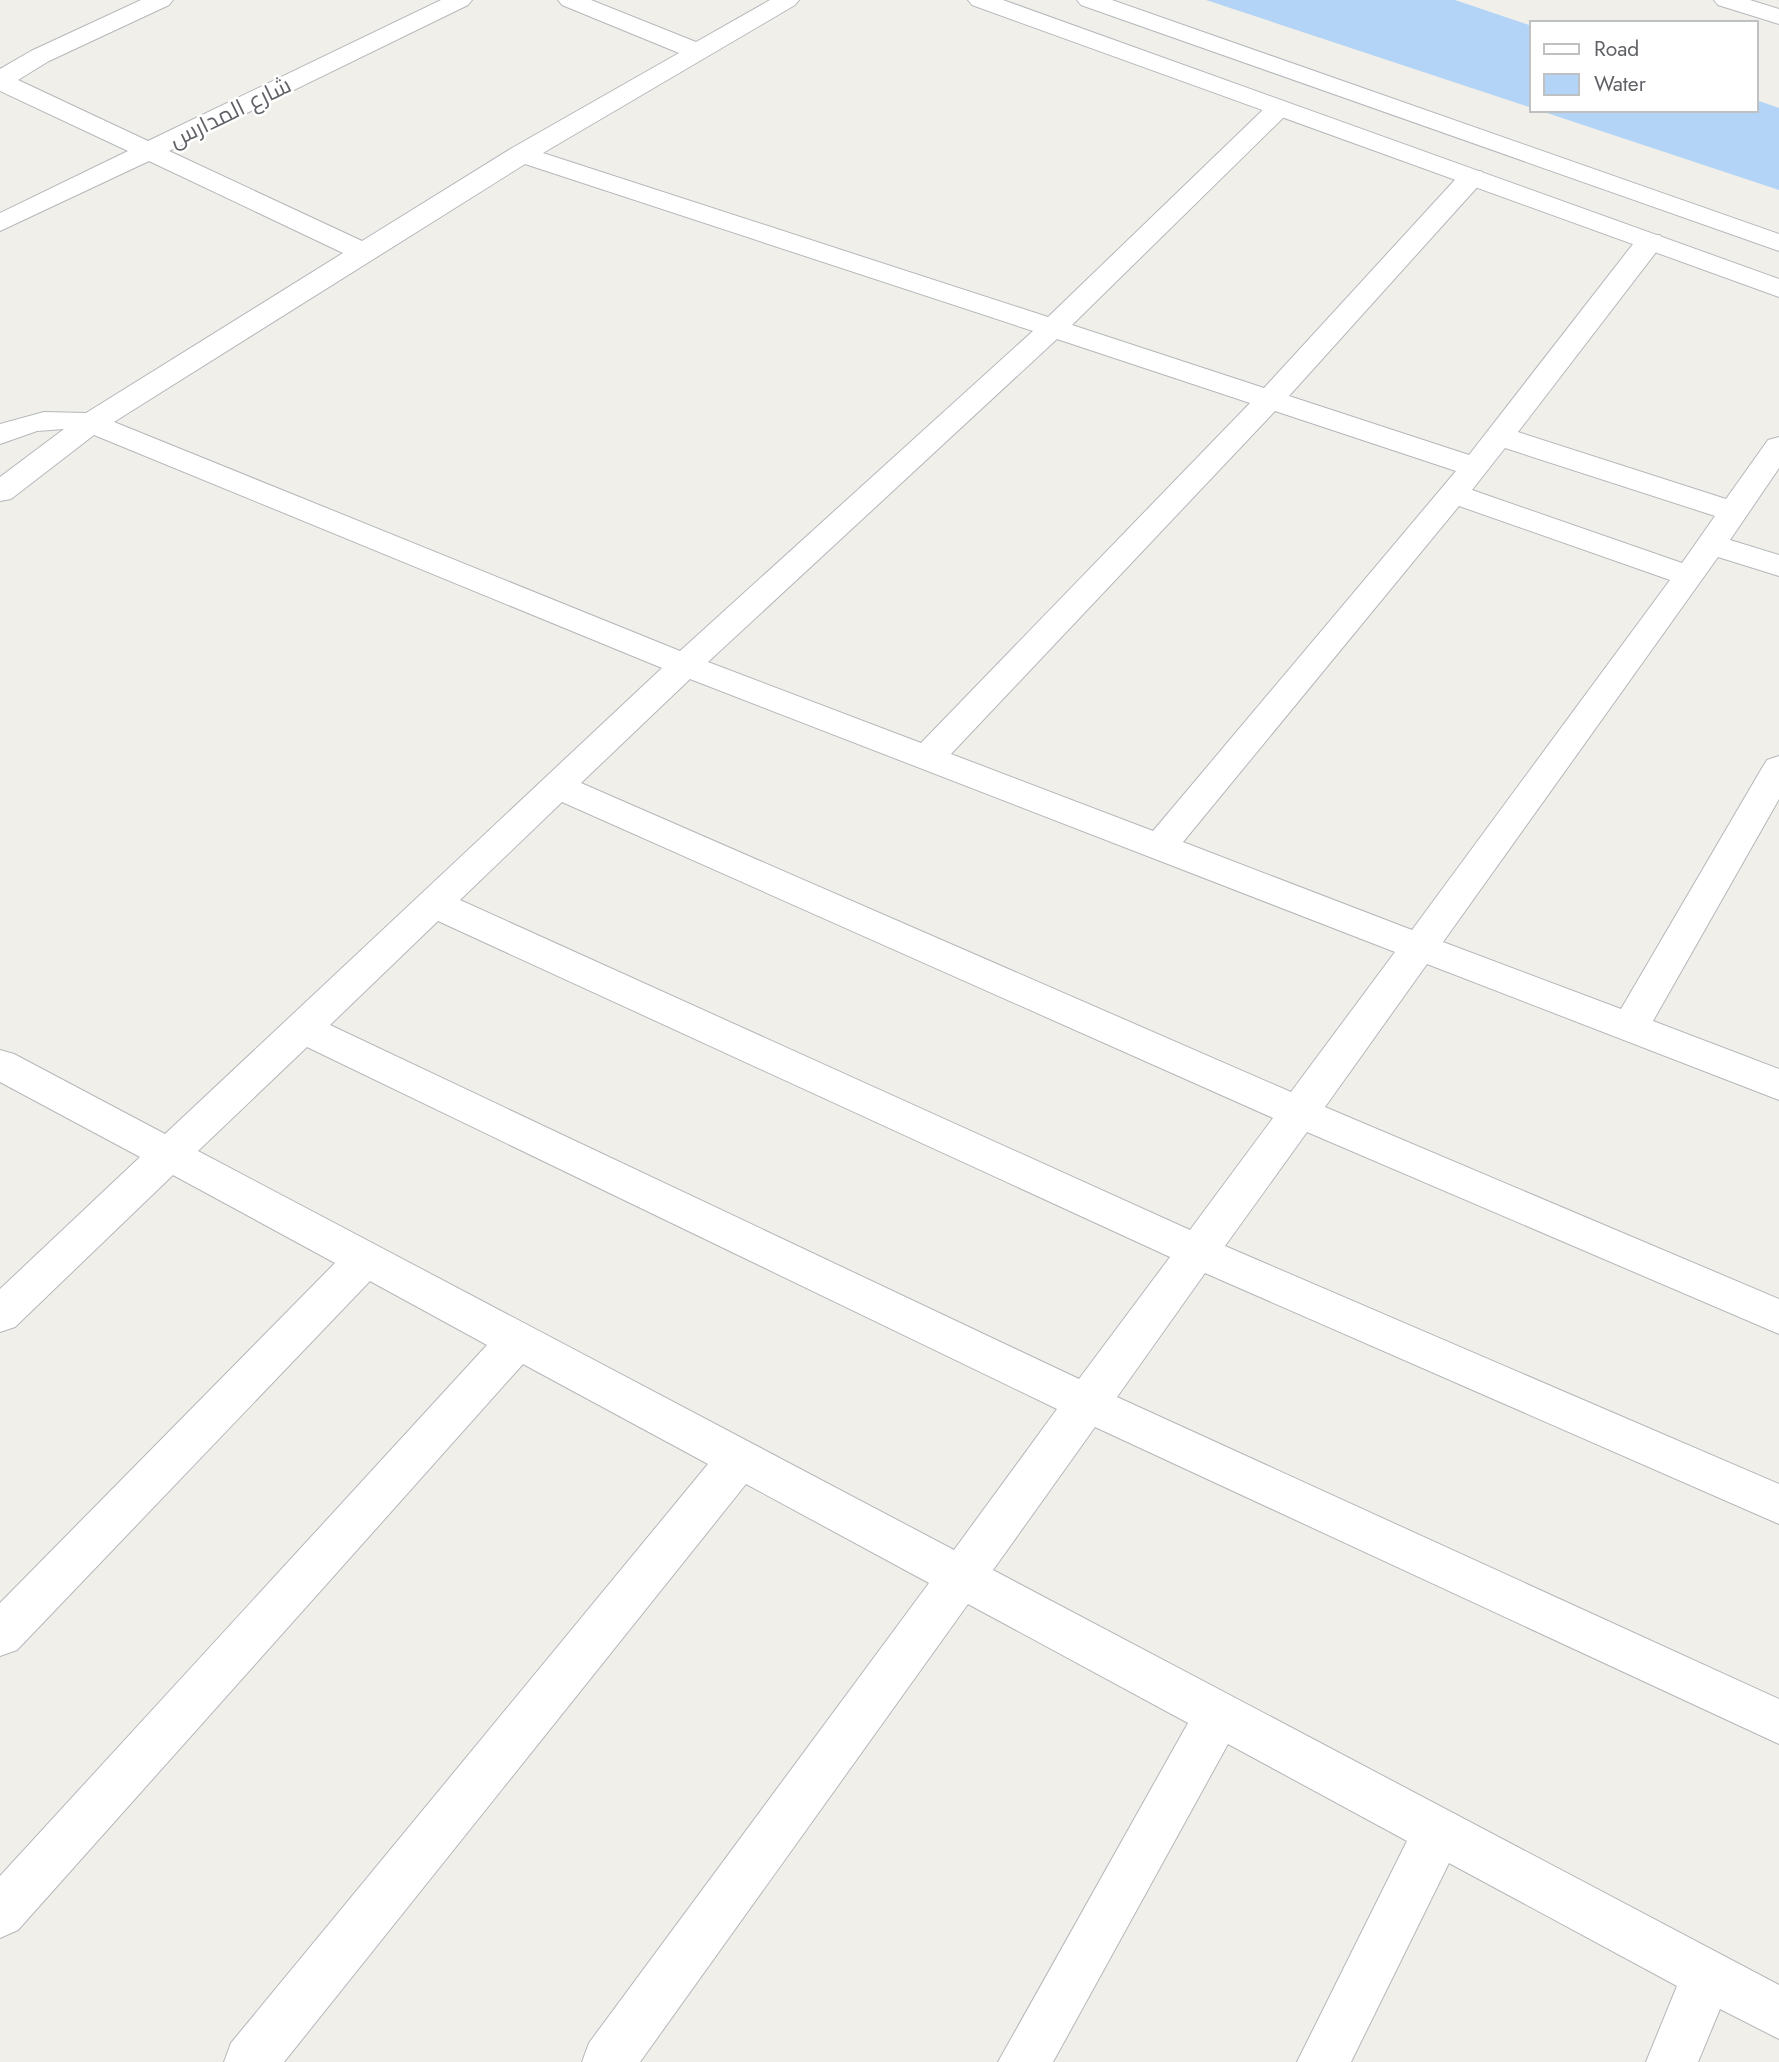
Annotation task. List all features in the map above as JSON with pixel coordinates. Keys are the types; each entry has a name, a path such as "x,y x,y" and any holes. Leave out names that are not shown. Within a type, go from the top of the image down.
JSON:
{"street":[{"path":"0,80 40,56 161,0"},
{"name":"شارع المدارس","path":"0,223 460,0"},
{"path":"570,0 696,51"},
{"path":"0,492 91,423 521,155 787,0"},
{"path":"980,0 1779,289"},
{"path":"1089,0 1779,243"},
{"path":"1726,0 1779,17"},
{"path":"0,80 365,253"},
{"path":"0,1315 684,664 1052,329 1279,108"},
{"path":"521,155 1475,467"},
{"path":"927,758 1269,400 1472,177"},
{"path":"1159,847 1475,467 1650,242"},
{"path":"0,435 18,427 62,417 91,423 684,664 1779,1085"},
{"path":"1499,436 1712,544"},
{"path":"608,2062 1712,544 1779,446"},
{"path":"1452,494 1712,544 1779,566"},
{"path":"1630,1028 1779,768"},
{"path":"556,786 1298,1112 1779,1317"},
{"path":"433,902 1198,1252 1779,1504"},
{"path":"301,1028 1087,1403 1779,1722"},
{"path":"0,1064 1779,2013"},
{"path":"0,1635 365,1259"},
{"path":"0,1913 518,1340"},
{"path":"250,2062 740,1458"},
{"path":"1024,2062 1219,1714"},
{"path":"1323,2062 1438,1832"},
{"path":"1672,2062 1708,1975"}],"water":[{"path":"1206,0 1455,0 1530,25 1530,107"},
{"path":"1758,101 1779,108 1779,190 1544,112 1758,112"}]}
